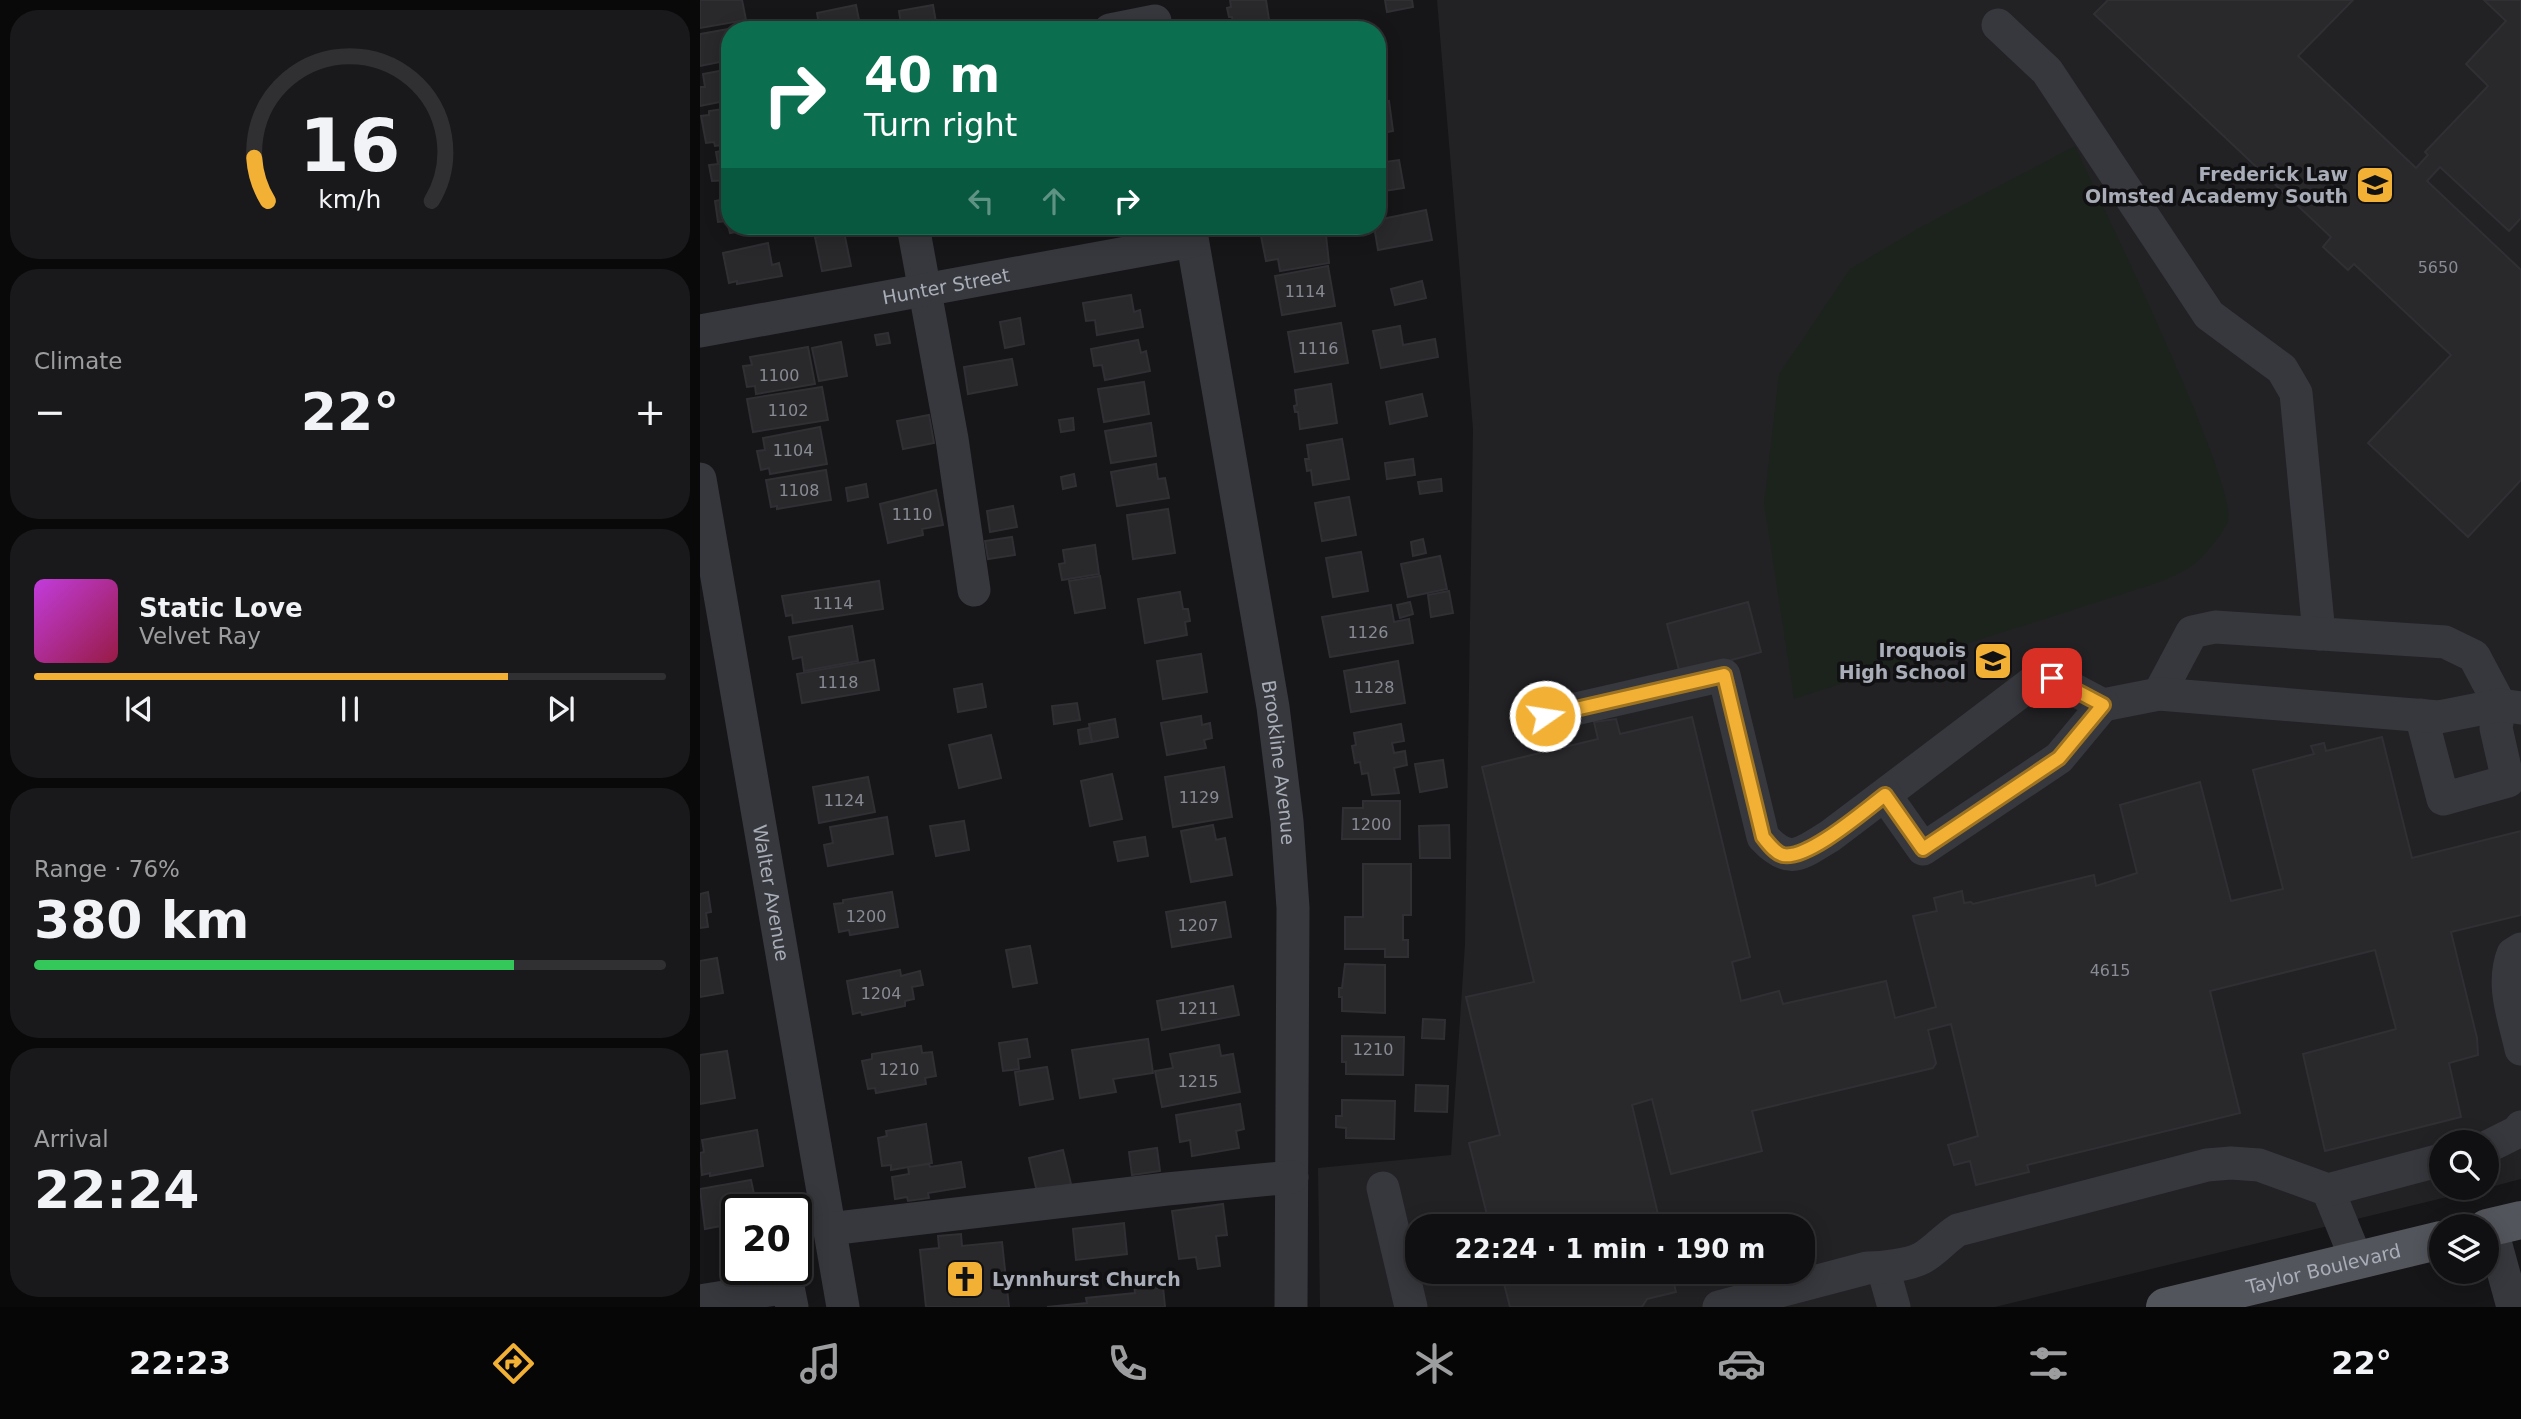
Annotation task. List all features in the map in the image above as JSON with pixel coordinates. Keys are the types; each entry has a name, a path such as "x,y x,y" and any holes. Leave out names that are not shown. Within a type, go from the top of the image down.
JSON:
{"main road":[{"name":"Taylor Boulevard","path":"2165,1307 2429,1243"}],"street":[{"path":"1998,25 2047,71 2209,315 2283,369 2296,393 2319,634"},
{"path":"914,235 952,439 975,590"},
{"name":"Hunter Street","path":"700,331 923,290 1182,235"},
{"name":"Brookline Avenue","path":"1191,235 1273,707 1287,821 1293,908 1291,1307"},
{"name":"Walter Avenue","path":"700,479 843,1307"},
{"path":"2158,694 2192,632 2215,627 2445,642 2474,656 2510,706"},
{"path":"1545,716 1724,675 1763,837 1776,851 1785,855 1806,851 1830,836 2036,680 2052,678 2103,705"},
{"path":"1885,795 1923,849 2059,758 2103,705 2158,694 2439,717 2510,706"},
{"path":"2421,715 2443,800 2508,781 2496,728 2510,706"},
{"path":"2521,950 2513,954 2508,967 2507,986 2521,1049"},
{"path":"2499,1141 2521,1127"},
{"path":"1719,1307 1867,1268 1883,1268 1922,1258 1958,1230 2207,1165 2259,1165 2328,1190 2429,1163"},
{"path":"829,1229 1292,1177"},
{"path":"1383,1188 1411,1307"},
{"path":"2328,1190 2357,1261"},
{"path":"2500,1225 2513,1307"},
{"path":"1883,1268 1894,1307"},
{"path":"700,1301 788,1287 792,1307"}],"shaded area":[{"name":"Iroquois High School","path":"1437,0 2521,0 2521,1179 2499,1185 2499,1130 2429,1130 2429,1200 2435,1200 1995,1307 1320,1307 1318,1168 1451,1155 1465,944 1473,429"},
{"path":"2075,146 2191,401 2226,497 2226,526 2196,563 2163,581 1794,699 1764,503 1779,374 1850,269 1919,228"}],"building":[{"path":"700,0 742,0 746,20 721,21 721,24 700,28"},
{"path":"1230,0 1266,0 1269,21 1233,21 1227,8 1231,7"},
{"path":"1385,0 1412,0 1413,7 1387,12"},
{"name":"Frederick Law Olmsted Academy South","path":"2108,0 2353,0 2298,56 2416,168 2428,155 2425,152 2488,86 2466,64 2506,21 2484,0 2521,0 2521,218 2509,231 2440,167 2427,181 2521,270 2521,480 2468,537 2368,443 2451,355 2354,264 2348,270 2323,247 2331,237 2094,14"},
{"path":"856,5 859,21 818,21 817,13"},
{"path":"933,5 936,21 901,21 899,11"},
{"path":"721,30 721,62 700,66 700,34"},
{"path":"721,71 721,102 700,106 700,87 705,87 703,74"},
{"path":"1389,101 1393,131 1386,132 1386,102"},
{"path":"721,109 721,145 715,146 714,142 706,143 701,116 709,115 709,111"},
{"path":"721,151 721,180 712,181 709,165 718,164 716,152"},
{"path":"1399,160 1404,188 1386,191 1386,162"},
{"path":"721,200 721,222 718,222 715,201"},
{"path":"1426,210 1432,240 1378,250 1376,235 1386,235 1386,218"},
{"path":"845,235 851,266 822,271 815,237"},
{"path":"1326,235 1329,263 1280,271 1278,259 1266,261 1261,236"},
{"path":"768,243 772,265 779,263 782,276 729,283 723,253"},
{"path":"1328,266 1335,306 1282,315 1275,276"},
{"path":"1422,281 1426,298 1395,305 1391,289"},
{"path":"1131,295 1134,312 1140,310 1143,327 1097,335 1095,320 1086,321 1083,303"},
{"path":"1020,318 1024,344 1005,348 1000,322"},
{"path":"1341,323 1348,363 1295,372 1288,332"},
{"path":"1400,326 1403,345 1435,339 1438,357 1381,368 1373,331"},
{"path":"888,333 890,343 877,345 875,335"},
{"path":"1138,340 1141,353 1146,351 1150,371 1105,380 1102,365 1094,366 1091,349"},
{"path":"841,342 847,376 819,381 812,348"},
{"path":"808,347 815,384 756,394 755,386 747,387 743,366 752,365 750,357"},
{"path":"1012,359 1017,385 968,394 964,367"},
{"path":"1144,382 1149,414 1104,422 1098,389"},
{"path":"1331,384 1337,423 1300,429 1298,412 1295,412 1294,406 1297,405 1295,390"},
{"path":"822,387 828,420 753,432 747,399"},
{"path":"1422,394 1427,416 1390,424 1386,402"},
{"path":"929,415 934,443 903,449 897,421"},
{"path":"1073,418 1074,430 1061,432 1059,420"},
{"path":"1151,423 1156,456 1111,463 1105,431"},
{"path":"820,427 827,464 770,474 769,468 761,470 757,451 765,450 763,438"},
{"path":"1342,439 1349,479 1313,485 1311,470 1307,471 1305,459 1309,459 1307,445"},
{"path":"1413,459 1415,475 1387,479 1385,463"},
{"path":"1156,464 1158,479 1165,478 1169,498 1117,506 1111,472"},
{"path":"826,470 831,500 777,509 777,506 771,507 766,480"},
{"path":"1074,474 1076,486 1063,489 1061,477"},
{"path":"1441,479 1442,491 1420,494 1418,482"},
{"path":"866,484 868,497 848,501 846,488"},
{"path":"936,490 943,525 922,529 923,535 888,543 880,504"},
{"path":"1349,497 1356,535 1322,541 1315,503"},
{"path":"1013,506 1017,527 990,532 987,511"},
{"path":"1168,509 1175,553 1133,559 1127,515"},
{"path":"1012,537 1015,555 988,559 985,541"},
{"path":"1423,539 1426,553 1413,556 1411,542"},
{"path":"1095,545 1099,574 1062,580 1059,564 1065,563 1063,550"},
{"path":"1361,552 1368,591 1333,597 1326,558"},
{"path":"1440,556 1447,589 1408,597 1401,564"},
{"path":"1100,576 1105,608 1075,613 1069,581"},
{"path":"879,581 883,609 793,623 792,615 786,616 782,596"},
{"path":"1449,591 1453,613 1431,617 1428,595"},
{"path":"1180,592 1183,609 1188,609 1190,621 1185,622 1187,635 1145,643 1138,599"},
{"path":"1410,602 1413,614 1400,618 1397,605"},
{"path":"1748,602 1761,652 1680,674 1667,624"},
{"path":"1391,605 1394,622 1409,619 1413,643 1330,657 1322,617"},
{"path":"852,626 858,661 804,671 802,657 793,659 789,637"},
{"path":"1201,654 1207,692 1163,699 1157,661"},
{"path":"874,660 879,690 802,703 797,674"},
{"path":"1398,661 1405,703 1351,712 1344,671"},
{"path":"982,684 986,707 958,712 954,689"},
{"path":"1077,703 1080,720 1054,724 1052,706"},
{"path":"1201,716 1202,725 1210,723 1212,738 1204,740 1206,748 1167,755 1161,723"},
{"path":"1692,717 1750,957 1732,962 1741,1001 1779,991 1783,1004 1886,981 1895,1018 1936,1007 1913,916 1937,911 1934,898 1962,891 1964,903 1973,904 2094,875 2096,886 2137,873 2120,805 2200,782 2231,901 2283,889 2253,770 2314,754 2311,746 2324,743 2326,751 2382,737 2412,858 2521,831 2521,915 2451,932 2477,1038 2478,1055 2449,1063 2461,1117 2325,1151 2303,1054 2396,1029 2375,950 2210,991 2240,1113 2027,1165 2029,1172 1976,1185 1970,1161 1954,1165 1948,1145 1978,1136 1951,1024 1928,1030 1936,1063 1933,1068 1752,1111 1762,1151 1671,1174 1652,1099 1632,1105 1658,1214 1487,1214 1469,1143 1500,1135 1466,997 1534,982 1482,767 1598,739 1594,722 1616,719 1620,734"},
{"path":"1115,719 1118,737 1092,742 1089,724"},
{"path":"1401,724 1404,741 1392,743 1394,753 1405,751 1407,765 1394,768 1399,793 1372,795 1368,773 1362,774 1360,762 1355,763 1352,746 1356,745 1354,733"},
{"path":"1089,728 1092,742 1080,744 1078,730"},
{"path":"991,735 1001,778 959,788 949,745"},
{"path":"1443,760 1447,787 1420,792 1415,764"},
{"path":"1224,767 1232,817 1173,827 1165,777"},
{"path":"1112,774 1122,819 1090,826 1081,781"},
{"path":"868,777 875,812 819,823 813,787"},
{"path":"1363,801 1400,801 1400,839 1342,839 1343,808 1363,808"},
{"path":"887,817 893,854 828,866 824,845 833,843 830,827"},
{"path":"964,821 969,850 936,856 930,826"},
{"path":"1213,825 1216,840 1225,838 1232,875 1191,882 1181,831"},
{"path":"1449,825 1450,858 1420,858 1419,826"},
{"path":"1145,837 1148,856 1118,861 1114,842"},
{"path":"1363,864 1411,864 1411,915 1403,915 1403,940 1408,940 1408,957 1385,957 1385,949 1345,949 1345,917 1363,917"},
{"path":"708,892 711,912 706,913 708,927 700,928 700,894"},
{"path":"892,892 898,927 850,935 849,930 839,932 834,904"},
{"path":"1225,902 1231,937 1172,947 1166,912"},
{"path":"1030,946 1037,983 1013,987 1006,950"},
{"path":"717,958 723,993 700,997 700,961"},
{"path":"1345,964 1385,965 1385,1013 1342,1011 1339,988 1342,988"},
{"path":"900,970 901,976 920,971 923,985 912,987 914,999 905,1001 905,1006 862,1015 861,1012 853,1014 847,981"},
{"path":"1233,986 1239,1015 1162,1030 1157,1001"},
{"path":"1423,1019 1445,1020 1444,1039 1422,1038"},
{"path":"1342,1036 1404,1037 1403,1075 1346,1074 1346,1062 1342,1062"},
{"path":"1027,1039 1030,1057 1018,1059 1019,1069 1003,1071 999,1043"},
{"path":"1148,1039 1153,1073 1113,1079 1116,1092 1080,1098 1072,1050"},
{"path":"1219,1045 1221,1056 1233,1054 1240,1092 1162,1107 1155,1071 1173,1068 1170,1054"},
{"path":"921,1046 922,1053 932,1052 936,1076 925,1078 926,1084 876,1093 875,1088 868,1089 862,1061 872,1059 872,1054"},
{"path":"727,1051 735,1098 700,1104 700,1055"},
{"path":"1047,1067 1053,1099 1020,1105 1015,1072"},
{"path":"1416,1085 1448,1086 1447,1112 1415,1111"},
{"path":"1342,1100 1395,1101 1394,1139 1346,1138 1346,1128 1336,1127 1336,1116 1342,1116"},
{"path":"1240,1104 1244,1129 1236,1131 1239,1148 1192,1156 1190,1140 1180,1142 1176,1115"},
{"path":"926,1124 932,1163 891,1170 891,1165 882,1166 878,1138 887,1136 886,1131"},
{"path":"757,1130 763,1166 710,1176 710,1173 702,1175 702,1140"},
{"path":"1157,1148 1160,1171 1132,1175 1129,1152"},
{"path":"1063,1150 1071,1184 1037,1192 1029,1158"},
{"path":"961,1162 965,1187 928,1193 929,1198 908,1201 907,1197 895,1199 892,1177 909,1174 908,1167"},
{"path":"751,1180 754,1194 721,1194 721,1226 705,1229 700,1189"},
{"path":"1223,1204 1227,1235 1216,1236 1220,1266 1198,1269 1196,1257 1179,1259 1172,1211"},
{"path":"1124,1223 1127,1254 1076,1260 1073,1229"},
{"name":"Lynnhurst Church","path":"961,1234 962,1246 1002,1242 1009,1307 926,1307 920,1250 939,1248 938,1236"},
{"name":"Lynnhurst Church","path":"1155,1273 1157,1288 1163,1287 1165,1307 1047,1307 1087,1303 1086,1298 1135,1293 1133,1276"},
{"path":"1504,1284 1674,1284 1676,1292 1647,1299 1642,1307 1510,1307"}],"place":[{"name":"Frederick Law Olmsted Academy South","path":"2375,185"},
{"name":"Iroquois High School","path":"1993,661"},
{"name":"Lynnhurst Church","path":"965,1279"}],"route":[{"path":"1545,716 1724,675 1763,837 1776,851 1785,855 1806,851 1885,795 1923,849 2059,758 2103,705 2052,678"}]}
